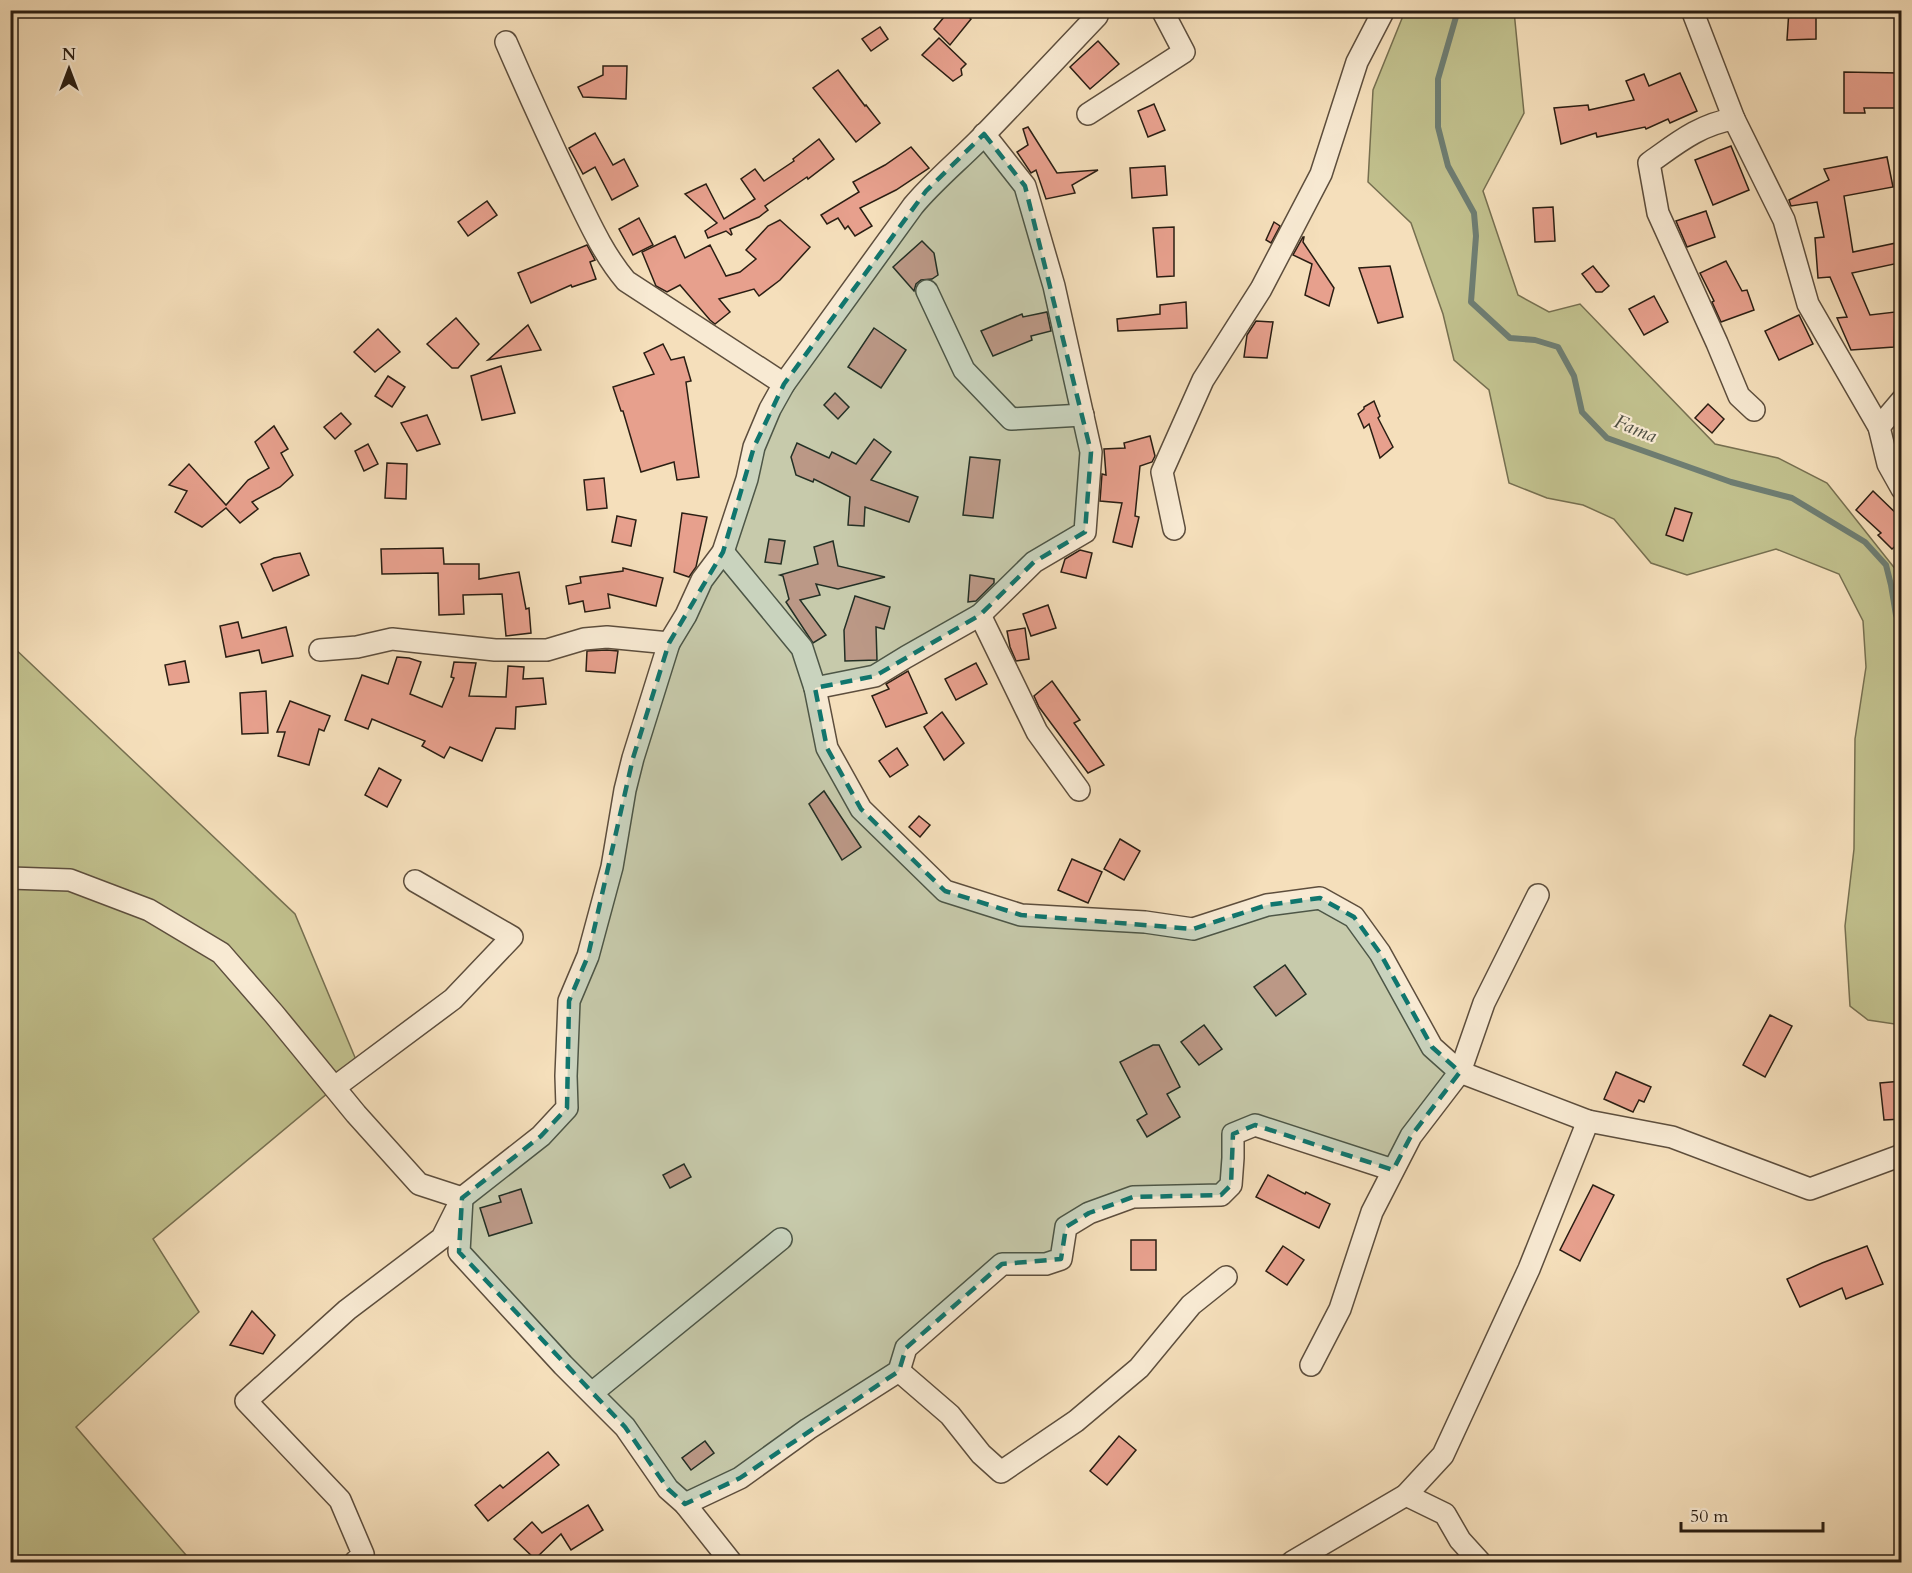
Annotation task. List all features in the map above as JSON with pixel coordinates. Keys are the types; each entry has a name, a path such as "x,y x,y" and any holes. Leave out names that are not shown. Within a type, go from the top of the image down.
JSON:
{"street":[{"path":"363,1560 340,1500 246,1401 347,1310 442,1238 462,1198 542,1136 567,1108 569,1001 588,956 612,867 625,790 633,758 669,643 686,615 702,580 723,552 747,478 754,447 770,409 784,384 913,206 1097,16 1099,10"},
{"path":"1088,114 1184,52 1162,10"},
{"path":"1174,529 1162,472 1203,380 1261,289 1321,174 1357,62 1383,10"},
{"path":"1692,10 1734,119 1784,220 1808,304 1879,427 1888,464 1902,489"},
{"path":"506,42 550,143 601,245 626,281 784,384"},
{"path":"1734,119 1717,121 1691,132 1649,163 1658,213 1717,343 1738,396 1754,410"},
{"path":"815,688 875,676 980,615 1034,562 1085,532 1091,452 1053,286 1025,186 984,134"},
{"path":"927,291 964,370 1011,419 1083,415"},
{"path":"1879,427 1902,400"},
{"path":"723,552 802,648 815,688 826,748 861,809 945,891 1021,915 1145,922 1194,929 1267,905 1320,898 1354,917 1380,953 1432,1047 1460,1072 1588,1121 1672,1137 1810,1189 1902,1155"},
{"path":"980,615 1037,732 1079,790"},
{"path":"320,650 357,647 392,639 495,650 547,650 584,639 607,637 669,643"},
{"path":"10,878 70,880 148,910 221,953 419,1184 462,1198"},
{"path":"334,1087 453,999 512,937 415,881"},
{"path":"1311,1365 1340,1309 1372,1212 1411,1136 1460,1072 1484,1003 1538,895"},
{"path":"1292,1563 1406,1495 1443,1455 1529,1269 1588,1121"},
{"path":"685,1504 740,1478 808,1429 899,1371 906,1348 1002,1264 1046,1264 1061,1258 1066,1227 1089,1213 1133,1197 1221,1195 1231,1185 1233,1134 1255,1125 1394,1170"},
{"path":"462,1198 459,1252 625,1427 668,1489 685,1504 731,1563"},
{"path":"592,1394 782,1239"},
{"path":"899,1371 950,1415 981,1454 1001,1472 1076,1421 1139,1368 1191,1305 1226,1276"},
{"path":"1406,1495 1445,1514 1460,1540 1480,1563"}],"highlighted area":[{"path":"984,134 1025,186 1091,452 1085,532 1034,562 980,615 875,676 815,688 827,748 861,809 945,891 1021,915 1193,929 1267,905 1320,898 1354,917 1380,953 1432,1047 1460,1072 1411,1136 1393,1170 1255,1125 1233,1134 1231,1185 1221,1195 1133,1197 1089,1213 1066,1227 1061,1259 1002,1264 906,1348 899,1371 740,1478 685,1504 668,1489 625,1427 459,1252 462,1198 541,1136 567,1108 569,1001 588,956 633,758 669,643 723,552 754,447 784,384 926,191"}],"shaded area":[{"path":"1405,11 1514,11 1524,113 1483,191 1518,295 1549,312 1580,304 1715,444 1778,458 1827,483 1901,575 1901,1025 1868,1020 1850,1006 1845,926 1854,849 1855,739 1866,667 1863,621 1839,574 1776,549 1687,575 1651,563 1614,519 1583,505 1547,498 1509,483 1489,390 1454,360 1443,314 1411,223 1368,182 1373,90"},
{"path":"10,644 295,914 359,1067 153,1239 199,1312 76,1427 192,1562 11,1562"}],"building":[{"path":"950,10 960,10 971,19 950,45 934,29"},
{"path":"1789,10 1816,10 1816,39 1787,40"},
{"path":"880,27 888,39 871,51 862,39"},
{"path":"939,38 966,64 961,69 962,75 953,81 922,55"},
{"path":"1098,41 1119,64 1090,89 1070,67"},
{"path":"603,66 627,66 626,99 583,97 578,87 603,75"},
{"path":"838,70 880,123 856,142 813,88"},
{"path":"1844,72 1899,73 1899,108 1864,108 1865,113 1844,113"},
{"path":"1680,73 1697,111 1670,123 1668,119 1646,129 1645,127 1597,137 1596,133 1561,144 1554,108 1588,105 1589,110 1634,100 1626,81 1644,74 1649,86"},
{"path":"1154,104 1165,130 1148,137 1138,111"},
{"path":"1028,127 1057,173 1098,170 1072,185 1075,193 1046,199 1036,170 1031,173 1017,152 1028,145 1023,129"},
{"path":"595,133 613,165 624,159 638,186 612,200 595,167 583,174 569,148"},
{"path":"819,139 834,159 808,179 807,177 765,206 768,210 759,217 730,229 731,235 726,231 708,238 705,231 717,223 685,194 706,184 724,219 755,199 741,179 755,169 764,181 794,161 793,159"},
{"path":"1731,146 1749,190 1713,205 1695,160"},
{"path":"911,147 929,168 896,190 860,208 872,226 855,236 848,226 845,229 838,218 827,224 821,215 859,192 853,182 885,165"},
{"path":"1887,157 1893,187 1844,196 1853,252 1896,243 1899,263 1852,273 1870,315 1895,312 1894,347 1851,350 1837,318 1847,317 1830,277 1818,278 1815,238 1824,237 1817,202 1791,206 1789,200 1829,180 1824,169"},
{"path":"1165,166 1167,195 1132,198 1130,168"},
{"path":"487,201 497,215 468,236 458,222"},
{"path":"1553,207 1555,241 1535,242 1533,208"},
{"path":"1706,211 1715,237 1687,247 1676,221"},
{"path":"639,218 653,245 633,255 619,229"},
{"path":"780,220 810,247 780,280 759,296 754,289 719,299 730,312 715,324 680,285 667,292 656,286 642,252 675,236 685,258 710,245 726,276 740,272 756,259 746,250 768,226"},
{"path":"1274,222 1280,226 1271,243 1266,240"},
{"path":"1174,227 1174,276 1157,277 1153,228"},
{"path":"1303,237 1303,242 1334,288 1329,306 1305,295 1312,264 1293,255"},
{"path":"922,241 934,253 938,275 932,279 921,280 916,284 914,291 893,267"},
{"path":"587,245 595,260 590,262 596,279 572,287 571,285 531,303 518,273"},
{"path":"1726,261 1742,291 1747,290 1754,310 1721,322 1712,302 1714,301 1700,273"},
{"path":"1390,266 1403,317 1378,323 1359,268"},
{"path":"1593,266 1609,286 1602,292 1596,292 1582,274"},
{"path":"1654,296 1668,322 1644,335 1629,309"},
{"path":"1186,302 1187,328 1118,331 1117,319 1160,314 1160,305"},
{"path":"1047,312 1051,331 1031,336 1032,340 993,356 981,331 1022,314 1023,317"},
{"path":"1799,315 1813,344 1779,360 1765,331"},
{"path":"456,318 479,344 458,368 452,368 427,344"},
{"path":"1256,321 1273,322 1267,358 1244,357 1247,335"},
{"path":"528,325 541,350 488,360"},
{"path":"874,328 906,350 881,388 848,367"},
{"path":"378,329 400,352 375,372 354,352"},
{"path":"663,344 671,360 684,357 691,381 686,382 699,477 677,480 674,462 641,472 623,411 621,411 613,387 654,374 644,353"},
{"path":"501,366 515,413 482,420 471,376"},
{"path":"388,376 405,387 392,407 375,396"},
{"path":"835,393 849,407 838,419 824,405"},
{"path":"1374,401 1380,416 1378,418 1393,447 1380,458 1369,424 1364,428 1358,414"},
{"path":"1708,404 1724,419 1712,433 1695,418"},
{"path":"341,413 351,424 335,439 324,427"},
{"path":"427,415 440,444 417,451 401,423"},
{"path":"274,426 288,449 281,453 293,475 280,487 252,502 258,509 240,523 226,508 202,527 175,512 187,491 169,485 189,464 226,505 248,480 269,468 255,442"},
{"path":"1150,436 1155,456 1152,462 1140,466 1135,516 1139,517 1132,547 1113,542 1122,503 1100,501 1102,474 1106,475 1104,449 1125,448 1124,443"},
{"path":"874,439 891,452 871,480 918,497 909,522 865,507 864,526 848,525 850,497 814,479 813,482 796,475 791,457 797,443 829,458 832,452 856,464"},
{"path":"368,444 378,464 364,471 355,451"},
{"path":"970,457 1000,460 993,518 963,515"},
{"path":"387,463 407,464 406,499 385,498"},
{"path":"604,478 607,508 587,510 584,480"},
{"path":"1873,491 1902,519 1902,540 1892,549 1878,535 1881,533 1856,510"},
{"path":"1675,508 1692,513 1683,541 1666,535"},
{"path":"682,513 707,517 696,567 689,577 674,572"},
{"path":"617,516 636,520 631,546 612,542"},
{"path":"769,539 785,541 781,564 765,562"},
{"path":"833,541 838,566 885,577 838,589 816,584 820,595 800,600 826,635 813,643 786,602 789,599 783,576 780,575 818,564 814,547"},
{"path":"443,548 444,564 479,564 479,579 519,572 526,609 529,608 531,633 506,636 502,594 463,595 464,614 439,615 438,573 382,574 381,549"},
{"path":"1080,550 1092,553 1086,578 1061,572 1065,559"},
{"path":"300,553 309,575 273,591 261,564 274,558"},
{"path":"623,568 663,578 656,606 608,594 610,608 585,612 583,601 569,604 566,586 581,583 580,577 623,571"},
{"path":"970,575 994,579 994,583 976,601 968,602"},
{"path":"855,596 890,607 884,629 876,627 877,660 845,661 844,630"},
{"path":"1048,605 1056,628 1031,636 1023,614"},
{"path":"238,622 242,638 286,627 293,656 262,663 259,650 226,657 220,626"},
{"path":"1025,628 1029,659 1016,661 1007,631"},
{"path":"587,651 618,651 615,673 586,671"},
{"path":"397,657 421,662 410,694 442,707 454,678 451,677 454,662 476,663 469,696 506,697 508,666 524,667 523,679 543,678 546,704 516,707 515,729 496,728 482,761 450,747 444,758 422,746 425,741 372,719 368,729 345,720 362,675 388,684"},
{"path":"185,661 189,682 169,685 165,665"},
{"path":"976,663 987,684 956,700 945,679"},
{"path":"908,671 927,713 886,727 872,696 889,689 886,684"},
{"path":"1052,681 1080,720 1074,723 1104,765 1088,773 1039,707 1034,696"},
{"path":"266,691 268,733 242,734 240,693"},
{"path":"290,701 330,716 324,731 319,729 309,765 278,756 285,732 277,732"},
{"path":"942,712 964,743 944,760 924,727"},
{"path":"897,748 908,765 890,777 879,761"},
{"path":"379,768 401,780 387,807 365,795"},
{"path":"824,791 861,847 842,860 809,804"},
{"path":"919,816 930,825 920,837 909,827"},
{"path":"1120,839 1140,851 1124,880 1104,869"},
{"path":"1072,859 1102,872 1088,903 1058,890"},
{"path":"1285,965 1306,994 1276,1016 1254,987"},
{"path":"1770,1015 1792,1026 1765,1077 1743,1065"},
{"path":"1204,1025 1222,1049 1199,1065 1181,1042"},
{"path":"1153,1045 1159,1045 1180,1087 1167,1094 1180,1117 1147,1137 1137,1120 1147,1114 1120,1062"},
{"path":"1616,1072 1651,1087 1644,1102 1639,1100 1633,1112 1604,1099"},
{"path":"1902,1081 1902,1119 1884,1120 1880,1083"},
{"path":"684,1164 691,1177 670,1188 663,1175"},
{"path":"1268,1175 1330,1204 1319,1228 1256,1197"},
{"path":"1593,1185 1614,1195 1580,1261 1560,1250"},
{"path":"521,1189 532,1223 489,1236 480,1208 501,1202 499,1196"},
{"path":"1131,1240 1156,1240 1156,1270 1131,1270"},
{"path":"1283,1246 1304,1260 1287,1285 1266,1271"},
{"path":"1867,1246 1883,1284 1846,1299 1842,1288 1800,1307 1787,1279"},
{"path":"252,1311 275,1335 263,1354 230,1345"},
{"path":"1119,1436 1136,1450 1107,1485 1090,1471"},
{"path":"705,1441 714,1453 691,1470 682,1458"},
{"path":"548,1452 559,1465 488,1521 475,1505 500,1485 503,1488"},
{"path":"588,1505 603,1530 571,1550 561,1534 535,1559 514,1539 532,1522 542,1533"}],"waterway":[{"name":"Fama","path":"1458,10 1438,79 1438,127 1448,166 1474,213 1476,236 1471,302 1510,338 1535,340 1558,347 1574,376 1582,412 1607,438 1731,482 1792,498 1865,542 1886,565 1896,615 1902,629"}]}
